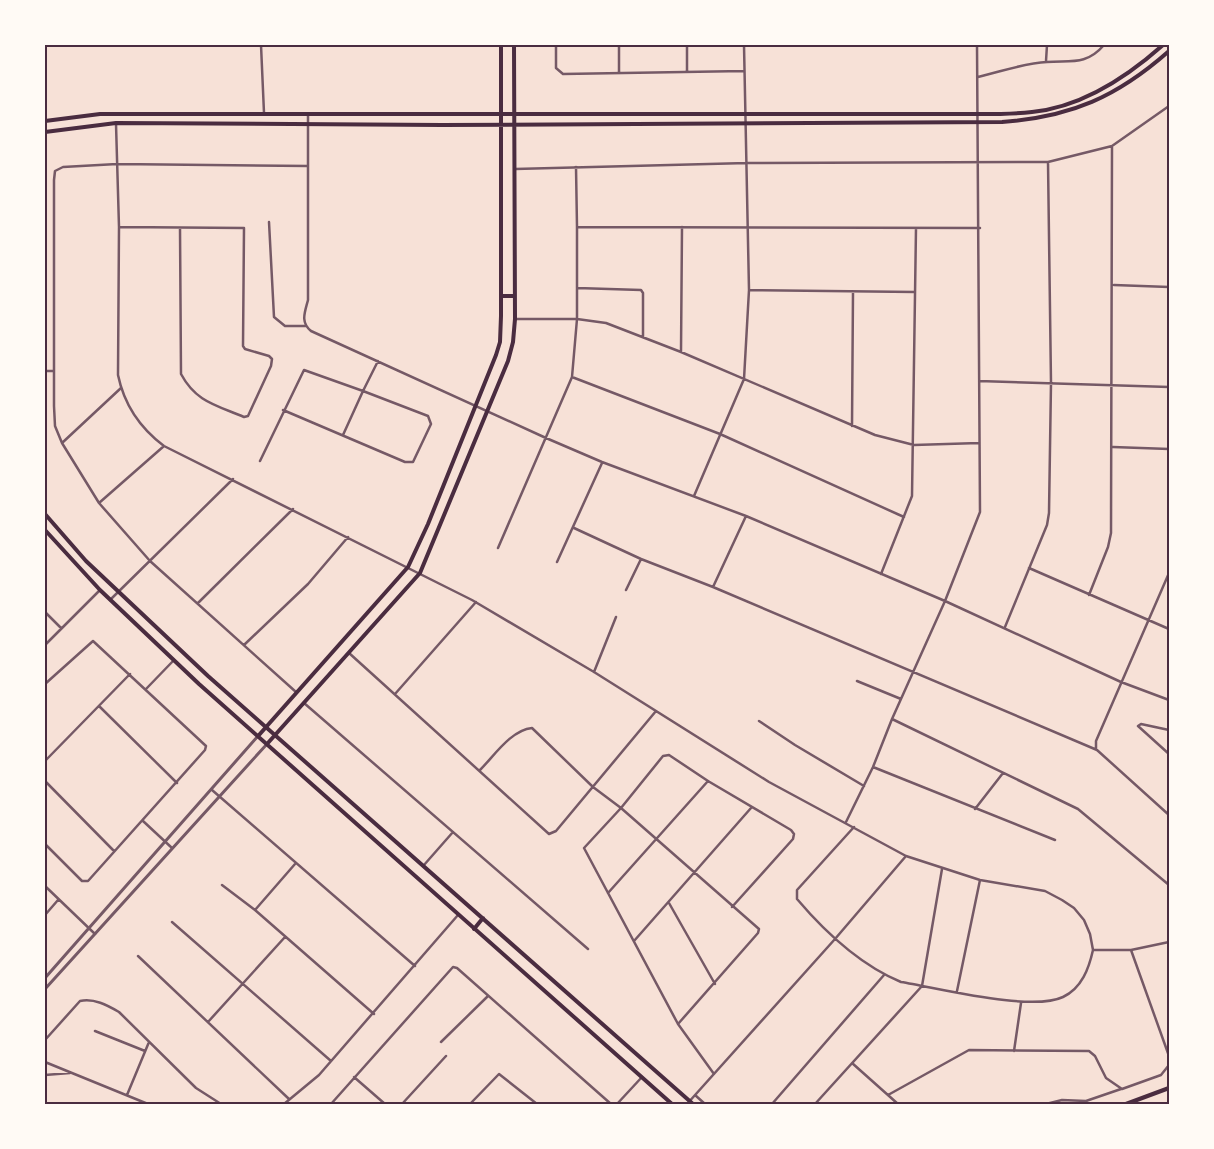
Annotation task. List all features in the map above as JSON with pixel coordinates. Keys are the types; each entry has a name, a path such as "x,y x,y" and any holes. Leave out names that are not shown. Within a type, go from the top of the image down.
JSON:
{"highway":[{"path":"1126,1104 1169,1088"}],"main road":[{"path":"259,735 408,567 428,524 500,342 502,296 501,45"},
{"path":"267,744 420,572 508,361 513,342 515,319 514,45"},
{"path":"45,121 100,114 515,115 746,113 979,114 1033,112 1079,100 1113,83 1163,45"},
{"path":"45,132 116,123 308,125 746,124 979,123 1035,120 1083,107 1126,85 1169,51"},
{"path":"502,296 515,296"},
{"path":"45,514 86,561 118,593 208,676 424,865 690,1103"},
{"path":"45,530 100,590 174,660 672,1104"},
{"path":"474,928 483,918"}],"street":[{"path":"261,45 264,113"},
{"path":"556,45 556,68 559,72 745,71"},
{"path":"619,45 619,73"},
{"path":"686,45 687,72"},
{"path":"694,496 744,379 748,290 748,163 744,45"},
{"path":"846,822 873,768 892,719 945,601 980,512 980,228 977,45"},
{"path":"1046,62 1047,45"},
{"path":"978,77 1046,62 1065,63 1081,61 1104,45"},
{"path":"515,169 748,163 1048,162 1112,146 1169,106"},
{"path":"305,326 304,314 308,300 308,114"},
{"path":"116,123 119,227 118,374 121,388 132,413 154,438 164,446 294,509 476,602 594,672 769,782 854,826 906,856 980,880 1045,892 1062,900 1074,908 1084,920 1090,934 1093,950 1085,975 1065,996 1043,1003 1021,1003 922,986 901,982 884,975 835,939 797,899 797,890 854,826"},
{"path":"1089,594 1108,547 1111,534 1114,285 1112,146"},
{"path":"1005,627 1047,525 1049,513 1051,383 1048,162"},
{"path":"296,692 198,602 150,561 99,502 62,443 56,426 54,371 55,171 62,167 116,164 308,166"},
{"path":"498,548 572,377 577,288 576,167"},
{"path":"269,222 274,317 285,326 305,326 311,331 546,438 602,462 746,516 1005,627 1121,682 1169,700"},
{"path":"119,227 244,228 243,346 245,349 269,356 272,360 272,366 248,416 244,417 196,396 188,388 181,374 180,228"},
{"path":"577,227 980,228"},
{"path":"681,352 682,227"},
{"path":"881,574 912,496 916,228"},
{"path":"1114,285 1169,287"},
{"path":"577,288 641,290 643,293 643,337"},
{"path":"748,290 915,292"},
{"path":"852,426 853,292"},
{"path":"515,319 576,319 606,322 875,435 914,445 979,443"},
{"path":"343,436 378,361"},
{"path":"260,461 282,410 304,370 428,416 431,424 413,462 406,462 282,410"},
{"path":"45,371 54,371"},
{"path":"572,377 720,434 904,517"},
{"path":"979,381 1169,387"},
{"path":"62,443 121,388"},
{"path":"99,502 164,446"},
{"path":"1112,447 1169,449"},
{"path":"557,562 574,528 602,462"},
{"path":"110,600 233,479"},
{"path":"198,602 294,509"},
{"path":"713,587 746,516"},
{"path":"574,528 642,559 713,587 1097,750 1169,815"},
{"path":"244,645 308,584 348,537"},
{"path":"626,590 642,559"},
{"path":"1029,568 1169,630"},
{"path":"1097,750 1096,742 1169,574"},
{"path":"45,645 100,590"},
{"path":"395,694 476,602"},
{"path":"45,612 62,629"},
{"path":"594,672 616,618"},
{"path":"45,684 88,642 92,641 206,746 206,750 177,783 85,882 45,844"},
{"path":"348,652 549,834 556,831 656,711"},
{"path":"146,689 174,660"},
{"path":"45,761 130,674"},
{"path":"857,681 901,699"},
{"path":"303,702 588,949"},
{"path":"100,706 177,783"},
{"path":"892,719 1078,809 1169,885"},
{"path":"759,720 795,745 864,786"},
{"path":"1169,730 1141,724 1138,726 1169,754"},
{"path":"480,770 516,734 524,729 532,728 592,787 620,808 694,875 759,929 758,933 678,1024"},
{"path":"45,978 259,735"},
{"path":"45,989 267,744"},
{"path":"714,1074 678,1024 584,848 666,754 791,830 794,834 793,839 732,908"},
{"path":"873,768 1055,840"},
{"path":"975,809 1004,773"},
{"path":"45,780 115,851"},
{"path":"608,893 708,781"},
{"path":"212,790 295,864 415,966"},
{"path":"634,941 752,808"},
{"path":"143,821 172,848"},
{"path":"424,865 453,832"},
{"path":"690,1103 695,1095 835,939 906,856"},
{"path":"255,910 295,864"},
{"path":"815,1104 922,986 942,869"},
{"path":"957,992 980,880"},
{"path":"222,885 255,910 374,1014"},
{"path":"45,886 94,934"},
{"path":"45,915 58,900"},
{"path":"668,903 714,984"},
{"path":"284,1104 308,1086 331,1062 458,915"},
{"path":"172,922 331,1062"},
{"path":"208,1022 285,937"},
{"path":"1093,950 1131,950 1169,942"},
{"path":"1131,950 1169,1056"},
{"path":"138,956 289,1099"},
{"path":"331,1104 449,969 457,968 611,1104"},
{"path":"772,1104 884,975"},
{"path":"442,1042 488,996"},
{"path":"45,1040 76,1004 85,1000 103,1004 119,1012 196,1088 221,1104"},
{"path":"1014,1051 1021,1003"},
{"path":"95,1031 145,1051"},
{"path":"127,1095 149,1042"},
{"path":"888,1095 962,1052 969,1050 1089,1051 1095,1056 1106,1078 1122,1088"},
{"path":"402,1104 446,1056"},
{"path":"45,1062 148,1104"},
{"path":"852,1063 898,1104"},
{"path":"1046,1104 1062,1100 1086,1101 1162,1076 1169,1065"},
{"path":"45,1075 72,1073"},
{"path":"470,1104 499,1074 537,1104"},
{"path":"354,1077 385,1104"},
{"path":"617,1104 642,1077"},
{"path":"695,1095 705,1104"}]}
